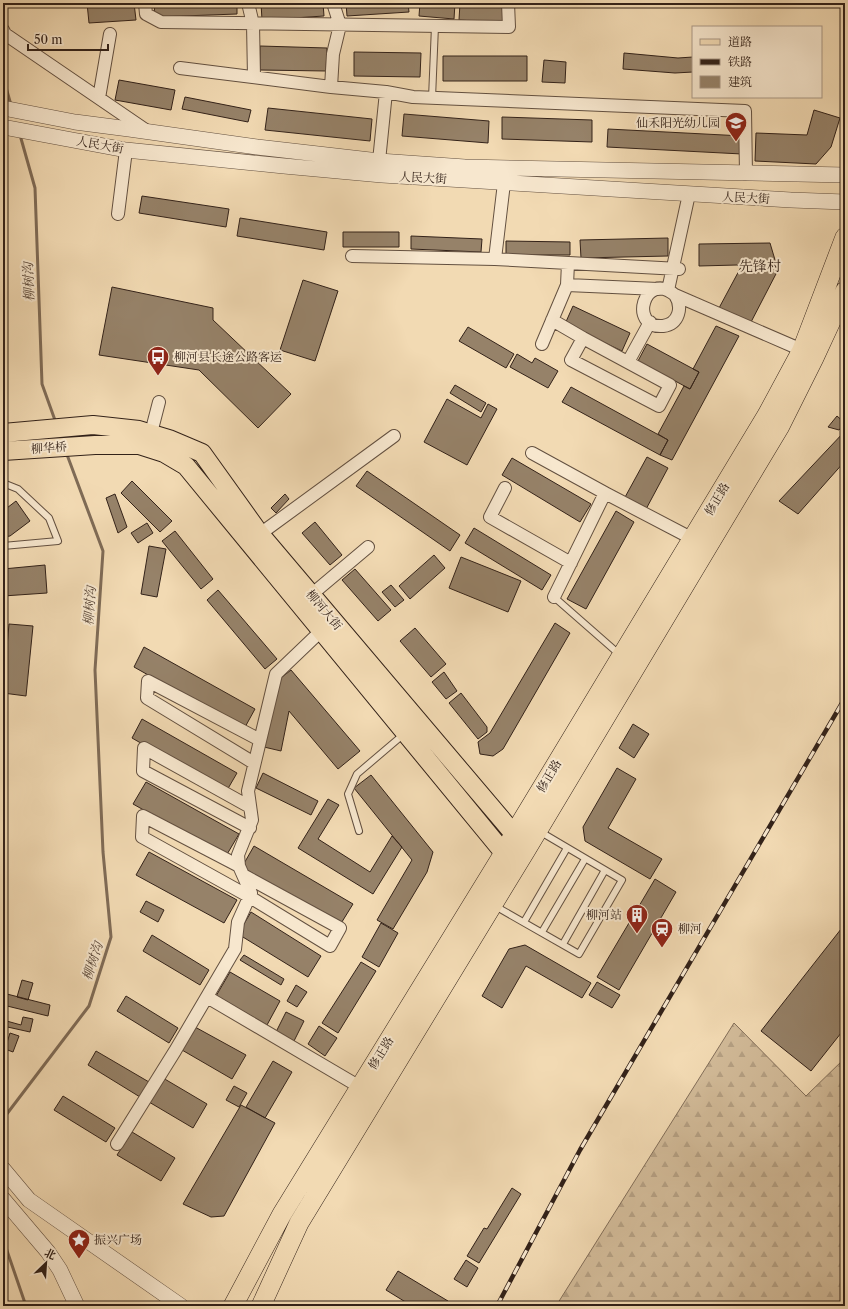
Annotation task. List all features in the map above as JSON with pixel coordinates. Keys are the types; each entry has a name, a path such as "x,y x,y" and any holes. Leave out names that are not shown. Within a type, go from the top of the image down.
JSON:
{"highway":[{"name":"修正路","path":"262,1306 299,1223 492,904 515,856 514,834 767,415 802,350 845,237"},
{"name":"修正路","path":"233,1306 282,1214 360,1087 515,856 537,830 780,426 845,291"}],"main road":[{"name":"柳河大街","path":"93,425 139,430 151,433 202,453 260,534 514,834"},
{"name":"柳华桥","path":"3,433 93,425"},
{"name":"柳河大街","path":"95,445 139,445 164,453 186,466 405,733 515,856"},
{"name":"柳华桥","path":"3,451 95,445"}],"street":[{"path":"144,3 146,14 161,22 509,27 508,3"},
{"path":"248,3 253,24 254,77"},
{"path":"331,87 333,54 340,25 333,3"},
{"path":"3,30 5,34 148,131"},
{"path":"99,98 110,34"},
{"path":"180,68 331,87 386,92 413,97 745,111 746,174"},
{"path":"379,160 386,92"},
{"name":"人民大街","path":"3,108 75,122 256,147 379,160 465,167 845,176"},
{"name":"人民大街","path":"3,127 126,150 382,176 845,202"},
{"path":"118,214 126,150"},
{"path":"495,259 504,183"},
{"path":"667,291 676,268 689,194"},
{"path":"352,256 495,259 676,268"},
{"path":"542,344 567,286 568,263"},
{"path":"567,286 667,291 802,350"},
{"path":"652,291 667,291 680,306 679,312 672,322 660,326 650,322 644,315 642,308 643,302 646,296 652,291"},
{"path":"552,320 670,385 659,406 572,360 583,338"},
{"path":"628,362 650,322"},
{"path":"151,433 159,402"},
{"path":"260,534 394,436"},
{"path":"532,453 605,493 693,538"},
{"path":"505,488 490,517 571,563"},
{"path":"554,598 605,493"},
{"path":"311,595 368,547"},
{"path":"117,1144 235,949 238,922 251,893 241,870 238,855 252,820 248,791 276,674 321,631"},
{"path":"254,763 147,698 148,681 260,740"},
{"path":"250,807 144,748 143,771 250,828"},
{"path":"142,816 241,870 340,928 330,946 250,897 142,837 142,816"},
{"path":"207,997 360,1087"},
{"path":"3,1169 29,1200 164,1302 181,1306"},
{"path":"3,1199 48,1252 60,1270 77,1306"}],"lane":[{"path":"432,98 435,26"},
{"path":"3,482 18,489 49,518 58,541 3,546"},
{"path":"554,598 622,656"},
{"path":"359,832 348,794 356,774 405,733"},
{"path":"492,904 579,954 587,941 622,880 537,830"},
{"path":"524,922 567,848"},
{"path":"542,932 585,858"},
{"path":"563,944 605,870"}],"green space":[{"path":"734,1023 806,1096 845,1058 845,1306 556,1306"}],"building":[{"path":"87,3 134,3 136,20 89,23"},
{"path":"154,3 237,3 237,14 155,17"},
{"path":"261,3 323,3 324,16 262,20"},
{"path":"346,3 408,3 409,12 347,16"},
{"path":"420,3 455,3 454,19 419,16"},
{"path":"460,3 504,3 503,23 459,20"},
{"path":"260,46 327,48 326,71 260,70"},
{"path":"354,52 421,53 420,77 354,76"},
{"path":"624,53 678,58 692,57 692,72 675,73 623,69"},
{"path":"443,56 527,56 527,81 443,81"},
{"path":"544,60 566,62 565,83 542,82"},
{"path":"119,80 175,90 171,110 115,100"},
{"path":"185,97 251,110 248,122 182,109"},
{"path":"268,108 372,119 370,141 265,130"},
{"path":"814,110 840,118 831,147 816,164 755,161 756,133 807,135"},
{"path":"404,114 489,121 488,143 402,136"},
{"path":"502,117 592,120 592,142 502,139"},
{"path":"608,129 743,136 742,154 607,147"},
{"path":"142,196 229,209 226,227 139,213"},
{"path":"240,218 327,232 324,250 237,236"},
{"path":"343,232 399,232 399,247 343,247"},
{"path":"411,236 482,239 481,252 411,249"},
{"path":"668,238 668,256 581,258 580,240"},
{"path":"506,241 570,242 570,255 506,255"},
{"path":"770,243 778,270 750,324 719,308 741,267 737,265 699,266 699,244"},
{"path":"303,280 338,291 315,361 280,350"},
{"path":"112,287 213,308 213,320 291,394 258,428 199,370 99,355"},
{"path":"573,306 630,333 622,351 565,324"},
{"path":"716,326 739,336 672,460 660,455 668,440 658,434 684,386 690,389 699,372 693,369"},
{"path":"468,327 514,354 506,368 459,341"},
{"path":"647,344 699,372 690,389 638,361"},
{"path":"517,354 532,363 535,358 558,371 548,388 510,367"},
{"path":"455,385 486,403 481,412 450,393"},
{"path":"571,387 668,440 660,455 562,402"},
{"path":"447,399 481,418 488,404 497,409 467,465 424,442"},
{"path":"837,416 845,423 839,430 828,427"},
{"path":"845,431 845,461 798,514 779,501"},
{"path":"647,457 668,468 645,511 624,499"},
{"path":"512,458 591,504 580,522 502,475"},
{"path":"367,471 460,535 450,551 356,486"},
{"path":"132,481 172,521 160,532 121,493"},
{"path":"115,494 127,527 118,533 106,498"},
{"path":"285,494 289,499 276,513 271,508"},
{"path":"16,501 30,521 10,536 3,537 3,511"},
{"path":"616,511 634,522 586,609 567,599"},
{"path":"315,522 342,555 330,565 302,533"},
{"path":"147,523 153,533 138,543 131,533"},
{"path":"474,528 551,575 542,590 465,543"},
{"path":"175,531 213,579 201,589 162,541"},
{"path":"149,546 166,549 157,597 141,594"},
{"path":"434,555 445,568 410,599 399,586"},
{"path":"461,557 521,581 508,612 449,588"},
{"path":"45,565 47,593 3,596 3,569"},
{"path":"355,569 391,610 378,621 342,580"},
{"path":"391,585 404,600 395,607 382,592"},
{"path":"218,590 277,659 265,669 207,600"},
{"path":"555,623 570,633 503,749 493,756 480,754 478,742 490,733"},
{"path":"9,624 33,626 26,696 3,693"},
{"path":"415,628 446,664 431,677 400,641"},
{"path":"144,647 255,709 244,729 134,667"},
{"path":"291,670 360,751 338,769 289,711 281,751 264,747 277,681"},
{"path":"444,672 457,691 446,699 432,682"},
{"path":"461,693 487,727 487,732 478,739 449,703"},
{"path":"142,719 237,773 226,792 132,738"},
{"path":"633,724 649,734 634,758 619,748"},
{"path":"617,768 636,779 608,828 662,859 650,879 585,841 583,827"},
{"path":"263,773 318,801 311,815 256,788"},
{"path":"371,775 433,852 427,872 393,929 377,920 412,860 354,788"},
{"path":"146,782 239,834 226,856 133,804"},
{"path":"328,799 339,805 318,839 370,872 392,836 402,847 373,894 298,848"},
{"path":"254,846 353,904 340,925 242,867"},
{"path":"149,852 237,900 224,923 136,875"},
{"name":"柳河站","path":"655,879 676,892 619,990 597,977"},
{"path":"146,901 164,910 158,922 140,912"},
{"path":"251,912 321,956 308,977 238,934"},
{"path":"381,923 398,933 379,967 362,957"},
{"path":"845,924 845,1028 811,1071 761,1031"},
{"path":"152,935 209,970 200,985 143,951"},
{"path":"525,945 591,983 582,998 526,966 502,1008 482,996 509,949"},
{"path":"244,955 284,979 281,985 240,960"},
{"path":"361,962 376,971 338,1033 322,1023"},
{"path":"230,972 280,1001 267,1025 216,996"},
{"path":"22,980 33,983 28,1000 17,997"},
{"path":"597,982 620,995 612,1008 589,995"},
{"path":"296,985 307,992 297,1007 287,1001"},
{"path":"3,993 50,1005 48,1016 3,1005"},
{"path":"126,996 178,1028 169,1043 117,1011"},
{"path":"286,1012 304,1021 294,1041 276,1032"},
{"path":"23,1017 33,1019 30,1032 3,1026 3,1020 21,1025"},
{"path":"319,1026 337,1038 325,1056 308,1044"},
{"path":"195,1027 246,1055 232,1079 182,1050"},
{"path":"10,1033 19,1036 13,1052 5,1049"},
{"path":"96,1051 149,1082 140,1097 88,1065"},
{"path":"273,1061 292,1072 265,1118 246,1107"},
{"path":"163,1078 207,1104 193,1128 149,1102"},
{"path":"234,1086 247,1093 239,1107 226,1100"},
{"path":"63,1096 115,1128 106,1142 54,1110"},
{"path":"241,1105 275,1123 224,1216 211,1217 183,1204"},
{"path":"132,1132 175,1158 161,1181 117,1155"},
{"path":"512,1188 521,1194 479,1263 467,1256 484,1228 487,1229"},
{"path":"466,1260 478,1268 467,1287 454,1279"},
{"path":"398,1271 448,1301 445,1306 412,1306 386,1290"}],"waterway":[{"name":"柳树沟","path":"3,77 11,105"},
{"name":"柳树沟","path":"20,135 35,188 42,384 56,423"},
{"name":"柳树沟","path":"3,1119 89,1006 111,937 103,852 95,670 103,551 66,452"},
{"name":"柳树沟","path":"3,1239 26,1306"}],"railway":[{"path":"497,1306 580,1150 845,698"}],"place":[{"name":"仙禾阳光幼儿园","path":"736,142"},
{"name":"柳河县长途公路客运","path":"158,376"},
{"name":"柳河站","path":"637,934"},
{"name":"柳河","path":"662,948"},
{"name":"振兴广场","path":"79,1260"}],"district":[{"name":"先锋村","path":"760,266"}]}
